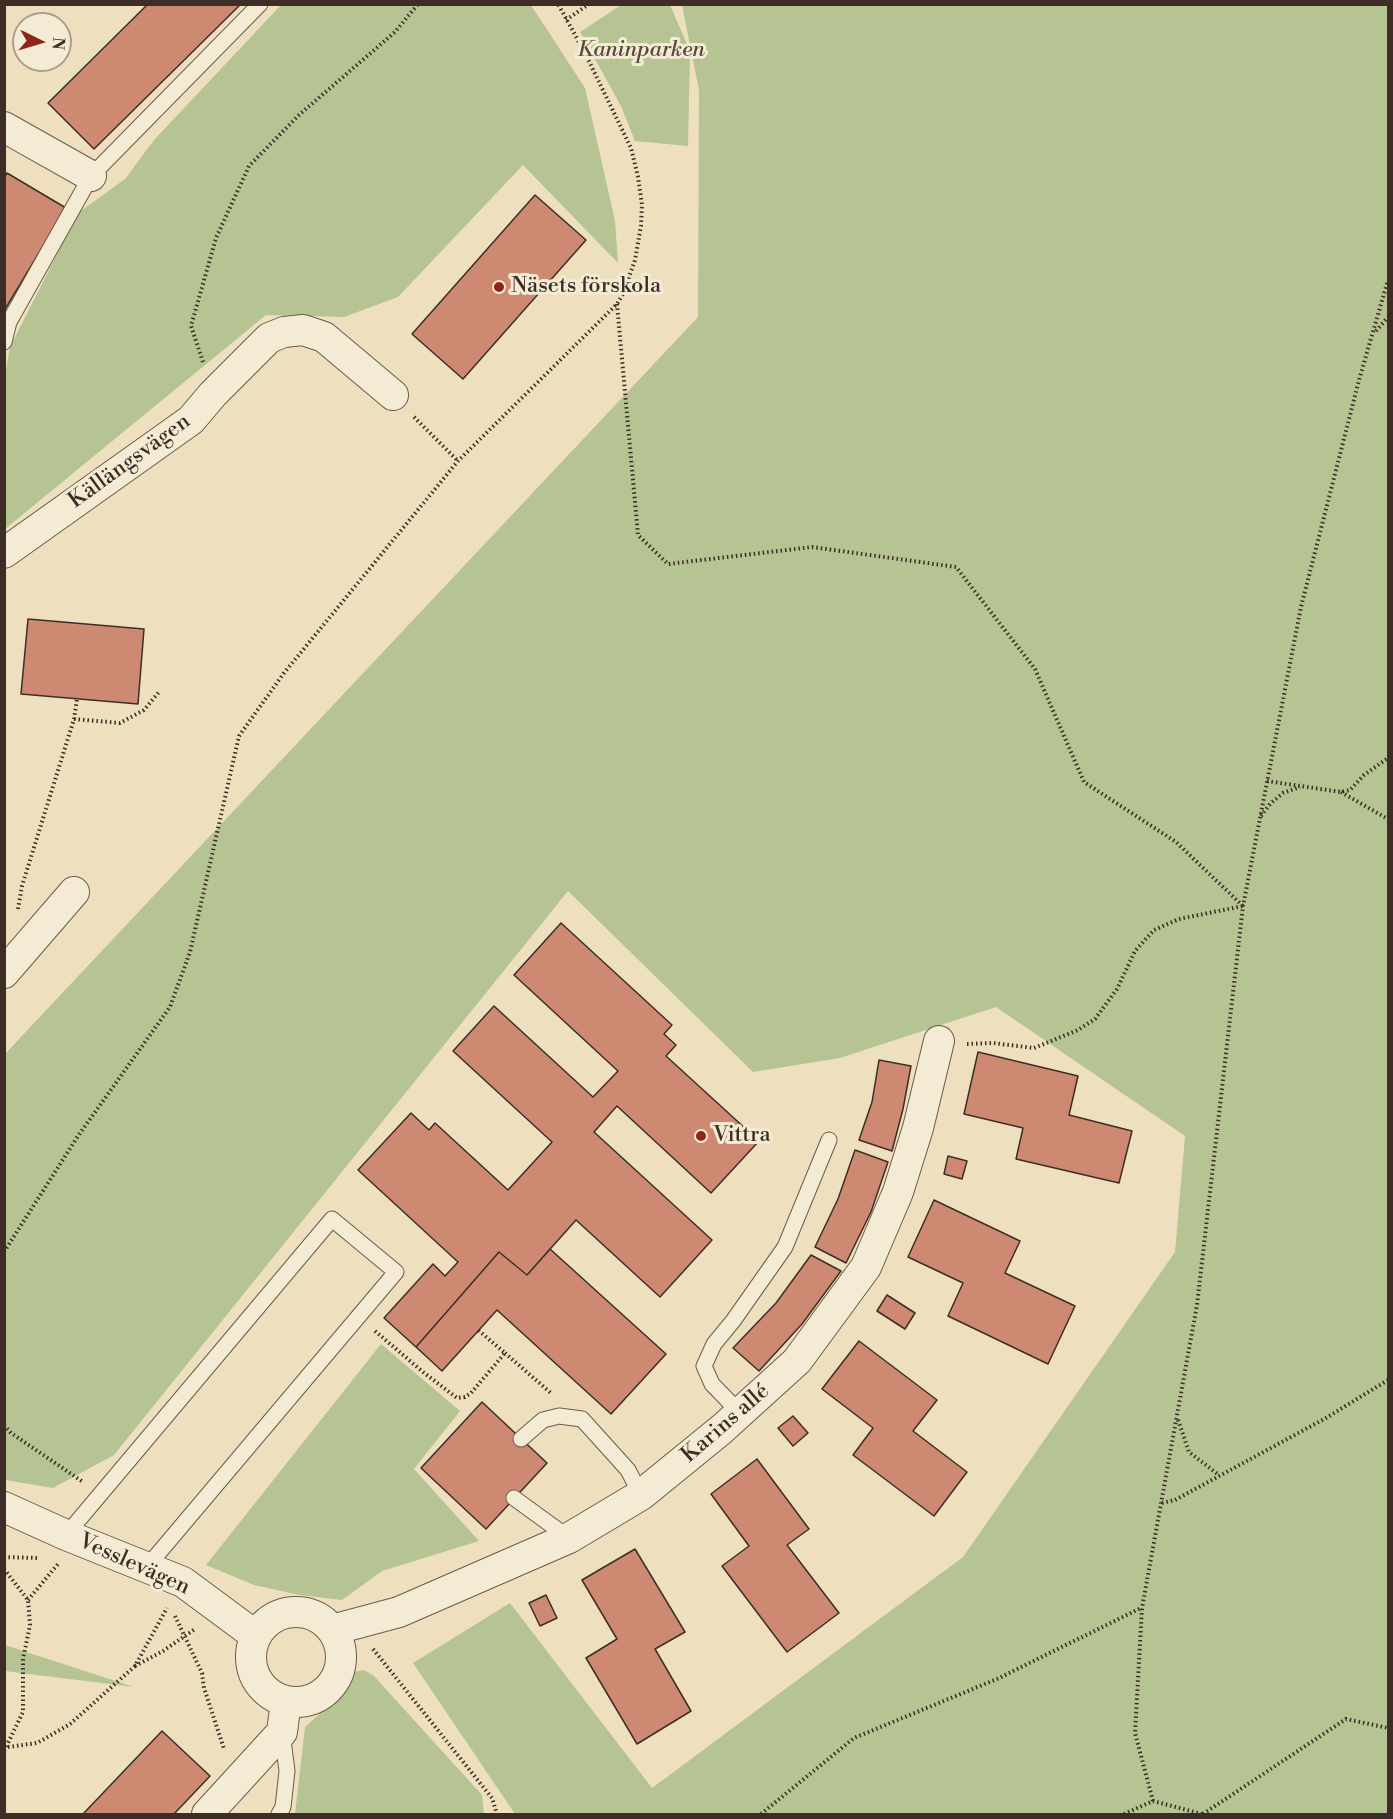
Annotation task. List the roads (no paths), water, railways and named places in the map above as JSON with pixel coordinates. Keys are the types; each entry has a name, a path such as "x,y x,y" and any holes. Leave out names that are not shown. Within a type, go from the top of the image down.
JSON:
{"street":[{"path":"4,127 91,176"},
{"name":"Källängsvägen","path":"4,553 191,420 213,394 269,338 284,332 303,330 324,337 393,395"},
{"path":"4,973 74,892"},
{"name":"Karins allé","path":"344,1626 399,1612 569,1538 641,1495 740,1413 797,1361 866,1267 898,1192 918,1128 939,1041"},
{"name":"Vesslevägen","path":"4,1507 183,1582 256,1636"},
{"path":"292,1612 307,1614 344,1626 339,1644 341,1659 337,1674 329,1688 316,1697 302,1702 286,1701 273,1696 263,1688 255,1676 252,1649 256,1636 265,1624 278,1616 292,1612"},
{"path":"207,1815 282,1732 286,1701"}],"lane":[{"path":"4,342 9,322 91,176 261,4"},
{"path":"740,1413 712,1384 704,1366 714,1344 785,1247 829,1140"},
{"path":"72,1537 101,1494 332,1219 396,1272 146,1568"},
{"path":"521,1439 543,1420 559,1416 582,1419 628,1470 641,1495"},
{"path":"514,1498 569,1538"},
{"path":"279,1815 283,1807 287,1771 282,1732"}],"place":[{"name":"Näsets förskola","path":"499,287"},
{"name":"Vittra","path":"701,1136"}],"park label":[{"name":"Kaninparken","path":"641,51"}]}
